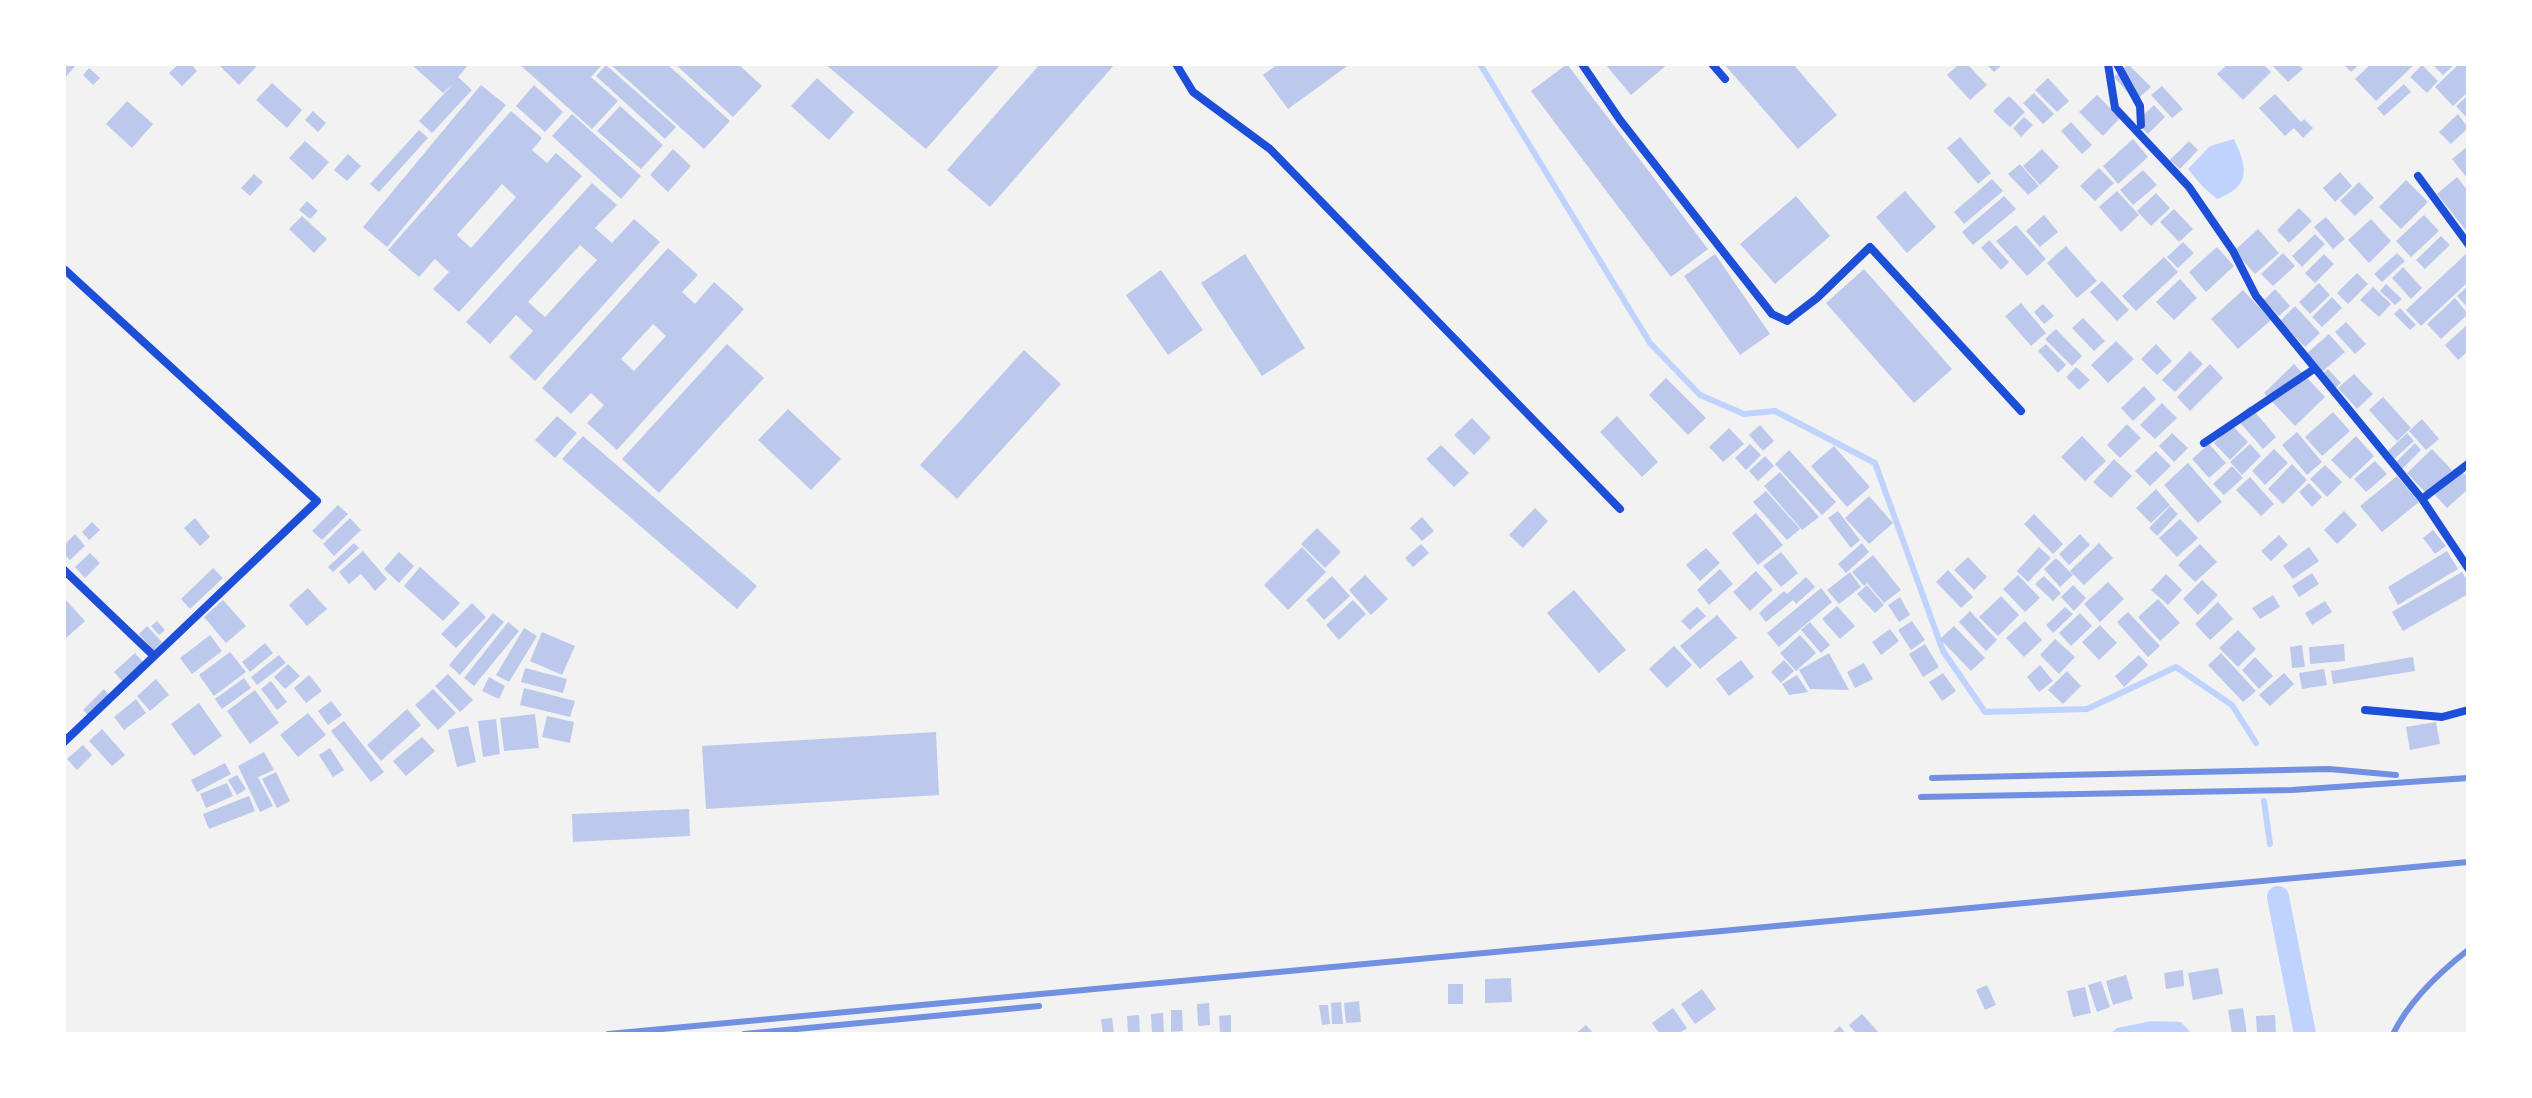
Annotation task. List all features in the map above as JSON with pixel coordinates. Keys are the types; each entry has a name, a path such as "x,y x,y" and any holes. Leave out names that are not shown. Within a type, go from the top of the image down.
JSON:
{"street":[{"path":"1176,64 1193,92 1270,149 1620,509"},
{"path":"1582,64 1620,120 1772,314 1787,321 1817,298 1870,247 2021,411"},
{"path":"1712,64 1725,79"},
{"path":"2108,64 2115,108 2189,187 2233,251 2256,296 2422,499 2468,568"},
{"path":"2117,64 2140,106 2141,125"},
{"path":"2418,176 2468,244"},
{"path":"64,269 317,501 64,742"},
{"path":"2204,443 2314,369"},
{"path":"2422,499 2468,464"},
{"path":"64,570 154,656"},
{"path":"2365,710 2442,717 2468,710"}],"water":[{"path":"2234,139 2242,158 2244,175 2236,188 2217,199 2188,169 2210,146"},
{"path":"2152,1021 2181,1022 2192,1034 2110,1034 2117,1028"}],"building":[{"path":"64,64 76,65 64,79"},
{"path":"179,64 191,64 197,71 182,86 169,73"},
{"path":"218,64 253,64 256,67 239,85"},
{"path":"411,64 469,64 458,77 472,90 432,133 419,121 453,84 443,93"},
{"path":"519,64 603,64 591,77 618,101 592,129"},
{"path":"610,64 667,64 730,121 704,149"},
{"path":"675,64 738,64 762,86 733,117"},
{"path":"825,64 1001,64 926,149"},
{"path":"1040,64 1115,64 990,207 947,170"},
{"path":"1278,64 1350,64 1288,109 1263,75"},
{"path":"1567,64 1708,249 1671,277 1531,91"},
{"path":"1605,64 1668,64 1631,95"},
{"path":"1724,64 1793,64 1837,115 1798,149"},
{"path":"1959,64 1967,64 1987,85 1970,100 1947,75"},
{"path":"1986,64 2003,64 1994,72"},
{"path":"2128,64 2151,87 2135,101 2114,77"},
{"path":"2228,64 2263,64 2271,72 2243,100 2217,74"},
{"path":"2271,64 2298,64 2303,69 2288,82"},
{"path":"2343,64 2360,64 2351,72"},
{"path":"2371,64 2415,64 2376,101 2355,79"},
{"path":"2432,64 2455,64 2443,75"},
{"path":"2459,64 2468,64 2468,92 2453,106 2435,87"},
{"path":"606,65 676,127 665,139 596,76"},
{"path":"2422,65 2438,81 2427,93 2410,77"},
{"path":"89,68 100,78 93,85 83,75"},
{"path":"817,78 854,112 829,140 791,106"},
{"path":"2048,78 2069,101 2057,112 2035,90"},
{"path":"272,83 302,110 287,128 256,100"},
{"path":"2404,84 2411,92 2384,116 2377,108"},
{"path":"481,85 506,105 387,247 363,227"},
{"path":"534,85 563,112 545,132 516,106"},
{"path":"2162,86 2183,109 2172,118 2151,95"},
{"path":"2034,93 2054,114 2043,124 2023,103"},
{"path":"2275,94 2301,122 2304,119 2313,128 2303,138 2294,128 2285,136 2259,108"},
{"path":"2097,95 2120,118 2103,136 2079,112"},
{"path":"2468,95 2468,119 2456,106"},
{"path":"2009,96 2025,112 2010,127 1993,111"},
{"path":"127,101 153,124 132,148 106,124"},
{"path":"2154,105 2165,117 2148,134 2136,122"},
{"path":"620,106 663,145 641,169 597,131"},
{"path":"313,111 326,123 318,132 305,120"},
{"path":"511,111 542,138 532,150 547,163 556,153 582,176 459,312 433,289 449,272 435,259 419,277 388,250","holes":["502,184 516,197 471,248 457,235"]},
{"path":"572,114 641,176 621,199 552,136"},
{"path":"2458,114 2468,128 2451,144 2439,132"},
{"path":"2024,117 2033,125 2021,137 2013,128"},
{"path":"2071,122 2092,145 2082,154 2061,131"},
{"path":"419,130 428,138 379,192 370,184"},
{"path":"1960,137 1991,173 1978,184 1947,148"},
{"path":"2133,139 2148,157 2118,184 2103,166"},
{"path":"305,141 329,162 313,180 289,158"},
{"path":"2189,141 2198,150 2180,169 2170,160"},
{"path":"2468,146 2468,179 2452,159"},
{"path":"673,149 691,166 668,192 650,175"},
{"path":"2042,149 2059,167 2040,185 2023,166"},
{"path":"348,154 361,166 347,181 334,170"},
{"path":"2020,164 2039,186 2028,195 2008,174"},
{"path":"2099,168 2114,183 2095,201 2080,186"},
{"path":"2143,170 2157,185 2133,205 2120,190"},
{"path":"2340,172 2352,186 2335,202 2323,188"},
{"path":"254,174 263,182 250,196 241,188"},
{"path":"2457,177 2468,191 2468,233 2437,194"},
{"path":"1992,179 2003,191 1964,224 1954,212"},
{"path":"2406,180 2428,202 2401,229 2379,207"},
{"path":"2359,182 2374,198 2355,216 2340,201"},
{"path":"592,183 617,205 595,228 612,243 634,219 660,242 535,381 509,357 533,331 516,315 490,344 466,322","holes":["580,245 597,260 545,317 528,302"]},
{"path":"1905,191 1936,227 1907,253 1876,217"},
{"path":"2117,191 2139,215 2121,232 2099,207"},
{"path":"2156,193 2170,208 2151,226 2137,211"},
{"path":"1796,196 1830,236 1775,284 1740,244"},
{"path":"2004,196 2016,209 1973,245 1962,232"},
{"path":"307,201 318,211 310,219 299,210"},
{"path":"2299,208 2312,221 2289,243 2277,230"},
{"path":"2174,209 2193,229 2179,242 2160,222"},
{"path":"2044,215 2058,232 2040,247 2026,231"},
{"path":"2424,215 2439,231 2411,257 2396,241"},
{"path":"302,216 327,239 314,253 289,229"},
{"path":"2326,217 2345,239 2333,249 2314,227"},
{"path":"2371,219 2391,241 2369,263 2348,240"},
{"path":"2016,225 2046,259 2027,276 1996,241"},
{"path":"2258,229 2279,253 2255,274 2234,251"},
{"path":"2315,234 2325,244 2302,267 2292,256"},
{"path":"2441,236 2450,245 2425,269 2416,260"},
{"path":"1989,240 2009,262 2001,270 1981,248"},
{"path":"2183,242 2194,253 2178,268 2167,257"},
{"path":"2066,246 2097,281 2077,298 2047,263"},
{"path":"2217,247 2234,266 2206,292 2189,272"},
{"path":"668,248 698,275 682,292 695,304 714,282 744,309 617,450 587,423 604,405 591,393 571,414 542,388","holes":["653,324 666,336 634,371 621,359"]},
{"path":"2283,253 2295,266 2273,286 2261,274"},
{"path":"2397,253 2405,261 2382,282 2374,274"},
{"path":"2467,253 2468,282 2421,326 2406,310"},
{"path":"1245,254 1305,348 1262,376 1201,283"},
{"path":"1715,254 1770,334 1740,355 1684,276"},
{"path":"2324,254 2334,264 2315,283 2305,273"},
{"path":"2164,257 2178,272 2136,311 2122,296"},
{"path":"2403,267 2422,288 2411,299 2392,278"},
{"path":"1864,269 1952,369 1914,403 1826,303"},
{"path":"1161,270 1203,330 1168,355 1126,295"},
{"path":"2357,273 2368,284 2348,304 2337,293"},
{"path":"2180,279 2197,298 2174,320 2156,302"},
{"path":"2102,281 2129,310 2117,321 2090,292"},
{"path":"2319,283 2330,295 2310,314 2299,302"},
{"path":"2386,284 2402,299 2395,305 2380,291"},
{"path":"2468,286 2468,308 2457,296"},
{"path":"2373,287 2391,304 2379,317 2360,300"},
{"path":"2275,289 2290,306 2279,316 2264,300"},
{"path":"2243,290 2271,320 2238,349 2211,319"},
{"path":"2332,297 2342,308 2322,327 2312,317"},
{"path":"2455,298 2468,314 2441,339 2427,324"},
{"path":"2021,303 2046,333 2031,346 2005,316"},
{"path":"2043,304 2054,316 2044,324 2034,312"},
{"path":"2295,306 2320,333 2305,347 2280,321"},
{"path":"2400,308 2416,325 2410,330 2394,314"},
{"path":"2083,318 2105,341 2094,351 2072,328"},
{"path":"2346,322 2366,344 2355,354 2335,332"},
{"path":"2468,324 2468,351 2458,360 2445,345"},
{"path":"2056,329 2082,356 2072,366 2045,339"},
{"path":"2329,334 2345,352 2322,372 2306,354"},
{"path":"2116,341 2134,359 2108,383 2091,365"},
{"path":"727,344 764,378 659,493 622,459"},
{"path":"2046,344 2066,365 2058,373 2038,351"},
{"path":"2156,344 2172,361 2157,375 2141,359"},
{"path":"1024,350 1061,384 957,499 920,465"},
{"path":"2190,351 2203,364 2175,392 2162,380"},
{"path":"2210,364 2223,378 2190,411 2177,397"},
{"path":"2294,364 2325,397 2295,426 2264,393"},
{"path":"2076,367 2090,380 2079,390 2066,377"},
{"path":"2328,369 2341,383 2334,389 2321,375"},
{"path":"2354,374 2373,394 2357,409 2338,388"},
{"path":"1666,378 1706,418 1688,435 1649,395"},
{"path":"2144,386 2156,399 2133,421 2121,408"},
{"path":"2383,397 2411,428 2397,441 2369,410"},
{"path":"2162,403 2177,418 2155,439 2140,425"},
{"path":"2250,406 2276,437 2263,449 2236,418"},
{"path":"788,409 841,459 811,490 758,440"},
{"path":"2333,412 2350,431 2322,456 2305,437"},
{"path":"557,416 577,433 555,458 535,440"},
{"path":"1617,416 1658,462 1642,477 1600,432"},
{"path":"1472,418 1491,438 1474,455 1454,435"},
{"path":"2422,419 2439,439 2426,450 2409,431"},
{"path":"2127,424 2141,438 2120,458 2107,445"},
{"path":"1760,425 1774,441 1763,451 1749,435"},
{"path":"2232,425 2248,442 2230,460 2214,443"},
{"path":"1729,428 1744,444 1723,462 1709,447"},
{"path":"2297,432 2322,462 2307,475 2282,445"},
{"path":"2172,433 2188,448 2174,462 2159,446"},
{"path":"2407,433 2414,441 2393,460 2386,453"},
{"path":"583,436 757,586 737,609 562,459"},
{"path":"2082,436 2106,461 2085,481 2061,457"},
{"path":"2356,436 2374,456 2350,479 2331,460"},
{"path":"2415,443 2421,450 2401,470 2394,464"},
{"path":"1750,444 1761,455 1746,470 1735,458"},
{"path":"2209,444 2226,463 2209,478 2192,459"},
{"path":"2250,444 2261,456 2242,475 2230,462"},
{"path":"1441,445 1469,473 1454,487 1426,459"},
{"path":"1834,446 1870,487 1847,507 1811,466"},
{"path":"2274,449 2288,463 2265,485 2252,471"},
{"path":"2432,449 2452,470 2427,494 2407,473"},
{"path":"1789,450 1836,502 1822,515 1775,464"},
{"path":"2156,451 2171,466 2150,486 2135,471"},
{"path":"1765,456 1774,466 1758,481 1749,471"},
{"path":"2114,459 2132,476 2111,498 2093,482"},
{"path":"2375,461 2387,474 2366,492 2354,479"},
{"path":"2188,463 2222,502 2198,523 2164,485"},
{"path":"2292,464 2307,480 2283,504 2268,489"},
{"path":"2325,465 2342,482 2327,497 2310,479"},
{"path":"2232,466 2243,478 2224,495 2213,484"},
{"path":"2461,470 2468,478 2468,489 2447,508 2435,495"},
{"path":"1780,472 1819,517 1802,530 1764,486"},
{"path":"2397,476 2419,502 2382,532 2360,506"},
{"path":"2250,477 2274,504 2261,516 2236,490"},
{"path":"2309,483 2322,497 2312,507 2299,492"},
{"path":"2156,489 2170,505 2151,523 2136,508"},
{"path":"1766,491 1800,529 1787,540 1753,502"},
{"path":"1869,496 1893,523 1869,544 1845,518"},
{"path":"338,505 348,514 322,540 312,531"},
{"path":"2170,506 2178,514 2157,536 2149,528"},
{"path":"1535,508 1548,521 1523,548 1509,535"},
{"path":"1838,511 1860,540 1851,548 1828,518"},
{"path":"2344,511 2357,525 2337,544 2324,530"},
{"path":"1756,513 1783,545 1758,565 1732,533"},
{"path":"2034,514 2063,544 2053,554 2024,524"},
{"path":"1422,517 1434,531 1422,541 1410,528"},
{"path":"195,518 210,537 200,546 184,528"},
{"path":"350,518 361,530 334,556 323,544"},
{"path":"2180,519 2198,538 2177,557 2159,538"},
{"path":"92,522 100,530 89,540 82,532"},
{"path":"1317,528 1341,552 1325,568 1301,544"},
{"path":"2433,530 2446,546 2435,554 2423,538"},
{"path":"75,534 85,546 70,560 64,554 64,545"},
{"path":"2080,534 2090,545 2069,565 2059,554"},
{"path":"2279,535 2288,545 2271,561 2261,551"},
{"path":"354,543 359,548 333,572 328,567"},
{"path":"1862,543 1869,552 1846,573 1838,564"},
{"path":"2099,543 2113,558 2084,585 2070,571"},
{"path":"1421,544 1429,553 1413,567 1405,558"},
{"path":"2200,544 2217,562 2195,582 2178,565"},
{"path":"1302,547 1326,572 1288,610 1264,585"},
{"path":"2039,547 2051,558 2028,582 2017,571"},
{"path":"2309,547 2319,561 2293,579 2283,566"},
{"path":"1706,548 1720,563 1700,581 1686,565"},
{"path":"363,551 387,579 375,591 361,574 349,584 339,572"},
{"path":"2447,551 2458,569 2398,605 2388,587"},
{"path":"399,552 414,566 399,583 384,569"},
{"path":"1781,552 1798,573 1781,587 1763,566"},
{"path":"90,553 100,563 85,578 75,567"},
{"path":"1873,555 1901,590 1884,603 1867,583 1864,586 1852,572"},
{"path":"1968,557 1987,577 1974,590 1954,570"},
{"path":"2056,558 2073,575 2060,587 2044,569"},
{"path":"420,567 460,603 443,621 404,586"},
{"path":"213,568 223,578 190,609 181,599"},
{"path":"1720,569 1733,584 1709,605 1697,590"},
{"path":"1948,570 1973,597 1961,608 1936,582"},
{"path":"1756,571 1773,590 1750,611 1733,592"},
{"path":"1850,572 1861,587 1839,604 1827,590"},
{"path":"2462,572 2468,582 2468,594 2403,631 2392,612"},
{"path":"2312,573 2319,584 2299,597 2292,586"},
{"path":"2166,574 2182,590 2168,605 2151,590"},
{"path":"1365,575 1388,599 1371,615 1349,590"},
{"path":"2018,575 2040,598 2025,612 2003,589"},
{"path":"1332,576 1350,596 1324,620 1306,600"},
{"path":"2044,576 2061,593 2053,601 2035,584"},
{"path":"1806,577 1815,587 1796,604 1793,600 1766,622 1759,613"},
{"path":"2202,580 2218,595 2198,615 2183,599"},
{"path":"2108,582 2124,599 2100,622 2084,604"},
{"path":"1867,585 1884,605 1875,613 1857,594"},
{"path":"2073,585 2086,598 2074,611 2061,597"},
{"path":"308,588 327,609 307,626 289,605"},
{"path":"1821,588 1832,602 1779,647 1767,633"},
{"path":"1574,590 1626,650 1599,673 1547,613"},
{"path":"2273,595 2280,607 2260,619 2252,608"},
{"path":"2001,596 2019,615 1998,636 1979,617"},
{"path":"1900,597 1910,615 1899,622 1888,605"},
{"path":"64,598 85,621 64,640"},
{"path":"2158,599 2180,623 2160,641 2138,617"},
{"path":"223,600 246,626 226,643 204,617"},
{"path":"1353,600 1366,614 1339,640 1326,625"},
{"path":"2325,601 2332,612 2312,625 2305,613"},
{"path":"2218,602 2233,619 2210,640 2195,624"},
{"path":"472,603 486,617 456,648 441,634"},
{"path":"1837,606 1855,626 1840,639 1822,619"},
{"path":"1697,607 1706,616 1690,630 1681,621"},
{"path":"2065,607 2073,614 2053,633 2046,625"},
{"path":"1970,611 1997,640 1986,651 1959,622"},
{"path":"2128,612 2160,646 2148,657 2117,622"},
{"path":"493,613 504,622 460,675 449,665"},
{"path":"2080,613 2092,626 2071,646 2059,633"},
{"path":"1717,615 1737,638 1700,669 1680,646"},
{"path":"157,621 165,630 159,635 151,626"},
{"path":"1912,621 1925,640 1911,650 1898,630"},
{"path":"2025,621 2042,640 2024,657 2006,638"},
{"path":"508,622 519,631 474,686 464,678"},
{"path":"1810,622 1830,645 1821,653 1801,630"},
{"path":"2100,625 2117,643 2099,660 2082,642"},
{"path":"147,626 162,642 154,651 139,634"},
{"path":"1954,626 1985,658 1971,671 1940,639"},
{"path":"524,628 537,636 509,682 496,675"},
{"path":"1890,629 1899,641 1881,655 1872,642"},
{"path":"2238,630 2256,649 2238,667 2219,648"},
{"path":"542,632 575,646 562,675 530,661"},
{"path":"210,635 222,651 192,674 180,658"},
{"path":"1800,635 1816,653 1796,671 1780,653"},
{"path":"2055,639 2075,657 2059,674 2040,655"},
{"path":"265,643 273,653 250,672 242,662"},
{"path":"1925,644 1939,667 1923,677 1909,654"},
{"path":"2344,644 2345,661 2310,664 2309,647"},
{"path":"2302,645 2305,667 2292,668 2290,647"},
{"path":"1674,646 1692,665 1667,688 1649,669"},
{"path":"230,652 246,672 214,696 199,675"},
{"path":"135,653 144,663 123,682 114,672"},
{"path":"1829,653 1849,690 1810,689 1799,670"},
{"path":"2221,653 2256,691 2243,702 2208,665"},
{"path":"279,655 286,663 257,685 251,677"},
{"path":"2139,655 2148,665 2124,687 2115,676"},
{"path":"2255,657 2273,676 2259,689 2242,670"},
{"path":"2413,657 2415,671 2333,684 2331,671"},
{"path":"1741,660 1754,677 1729,696 1716,679"},
{"path":"1784,660 1794,671 1781,683 1771,672"},
{"path":"1864,663 1873,679 1855,688 1847,672"},
{"path":"288,664 300,676 285,689 274,677"},
{"path":"2040,665 2053,681 2039,692 2027,677"},
{"path":"525,668 567,679 563,693 521,682"},
{"path":"2324,669 2327,685 2302,689 2299,673"},
{"path":"2067,671 2081,686 2063,704 2048,690"},
{"path":"1943,673 1956,691 1942,701 1929,682"},
{"path":"2284,673 2294,684 2270,706 2259,695"},
{"path":"448,674 473,700 460,712 435,686"},
{"path":"309,675 322,691 306,703 294,688"},
{"path":"1797,675 1808,692 1789,695 1782,684"},
{"path":"489,677 505,686 499,699 482,691"},
{"path":"244,678 251,688 222,709 215,699"},
{"path":"156,679 169,695 150,711 137,696"},
{"path":"271,681 287,702 277,710 261,689"},
{"path":"524,688 575,701 570,717 520,705"},
{"path":"104,689 109,695 88,715 83,710"},
{"path":"433,689 456,713 438,730 415,705"},
{"path":"255,690 279,723 250,744 227,711"},
{"path":"136,699 146,713 124,730 114,717"},
{"path":"331,701 342,715 328,725 318,711"},
{"path":"199,703 222,736 194,756 171,724"},
{"path":"407,709 421,725 381,761 367,745"},
{"path":"308,713 326,735 298,757 280,735"},
{"path":"535,714 539,748 504,751 500,718"},
{"path":"547,716 574,722 570,743 542,737"},
{"path":"496,719 500,754 483,757 478,721"},
{"path":"344,721 384,772 371,782 331,731"},
{"path":"2436,722 2440,744 2410,750 2406,727"},
{"path":"468,726 476,762 457,767 448,730"},
{"path":"102,729 125,755 112,766 89,741"},
{"path":"936,732 939,795 706,809 702,746"},
{"path":"422,737 435,751 406,776 393,761"},
{"path":"83,745 92,755 77,770 67,759"},
{"path":"330,748 344,770 333,777 319,755"},
{"path":"264,752 274,770 258,777 273,806 260,812 238,766"},
{"path":"225,763 231,774 197,792 191,780"},
{"path":"276,772 290,801 277,808 262,779"},
{"path":"237,775 246,789 237,795 228,780"},
{"path":"227,783 233,796 206,808 200,794"},
{"path":"249,796 255,811 209,829 203,814"},
{"path":"689,809 690,836 573,842 572,814"},
{"path":"2218,968 2223,994 2193,1000 2188,973"},
{"path":"2183,970 2184,986 2166,989 2164,973"},
{"path":"2126,975 2133,999 2113,1005 2106,981"},
{"path":"1511,978 1512,1002 1485,1003 1485,979"},
{"path":"2101,981 2110,1007 2097,1012 2088,985"},
{"path":"1448,984 1463,984 1463,1004 1448,1004"},
{"path":"1987,985 1996,1005 1985,1010 1976,990"},
{"path":"2085,987 2091,1013 2073,1017 2067,991"},
{"path":"1702,989 1716,1009 1695,1024 1681,1004"},
{"path":"1359,1001 1361,1022 1346,1023 1344,1003"},
{"path":"1341,1002 1343,1024 1332,1024 1331,1003"},
{"path":"1209,1003 1210,1025 1198,1026 1197,1004"},
{"path":"1319,1005 1328,1005 1330,1024 1322,1025"},
{"path":"1673,1008 1687,1028 1678,1034 1660,1034 1652,1023"},
{"path":"2243,1008 2247,1034 2232,1034 2228,1010"},
{"path":"1171,1010 1182,1010 1183,1031 1171,1032"},
{"path":"1163,1013 1164,1034 1152,1034 1151,1014"},
{"path":"1862,1014 1880,1034 1857,1034 1849,1025"},
{"path":"1139,1015 1140,1034 1128,1034 1127,1016"},
{"path":"1231,1015 1231,1034 1220,1034 1219,1016"},
{"path":"2275,1015 2276,1034 2257,1034 2256,1016"},
{"path":"1112,1018 1114,1034 1103,1034 1101,1019"},
{"path":"1586,1025 1594,1034 1575,1034"},
{"path":"1840,1026 1846,1034 1831,1034"}],"waterway":[{"path":"1480,64 1650,343 1700,395 1744,414 1775,411 1875,463 1943,651 1985,712 2087,709 2176,667 2232,705 2256,743"},
{"path":"2264,801 2270,844"},
{"path":"2278,897 2305,1034"}],"railway":[{"path":"1932,778 2329,769 2396,775"},
{"path":"1921,797 2292,790 2468,778"},
{"path":"608,1034 2468,862"},
{"path":"2393,1034 2426,988 2468,950"},
{"path":"744,1034 1039,1006"}]}
